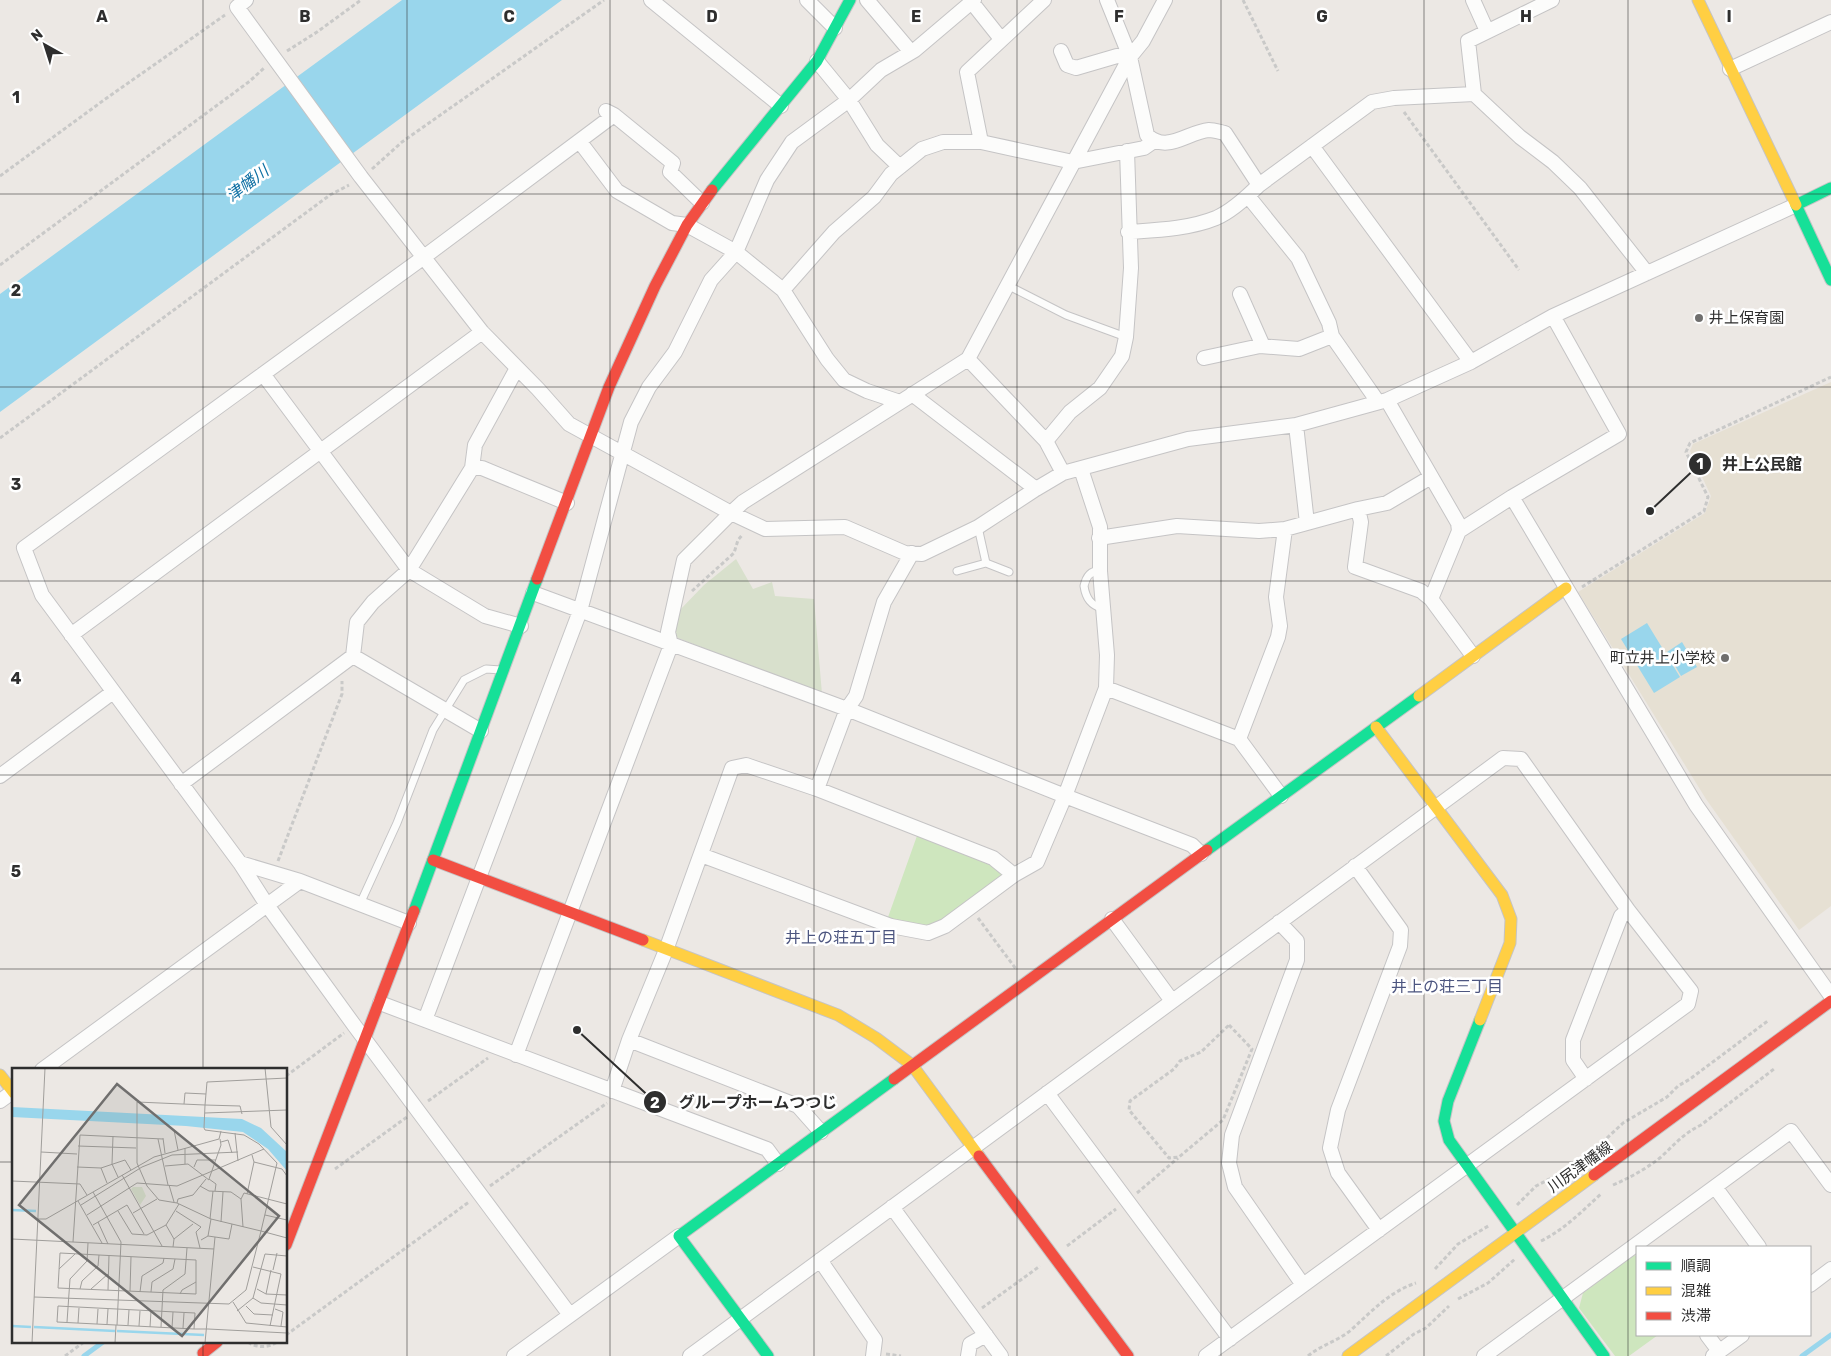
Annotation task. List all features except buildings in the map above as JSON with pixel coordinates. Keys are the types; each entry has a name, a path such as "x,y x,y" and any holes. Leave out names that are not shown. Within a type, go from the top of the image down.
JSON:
{"street":[{"path":"651,0 781,106"},
{"path":"807,0 835,28"},
{"path":"288,1240 380,1003 613,378 655,286 687,225 702,203 817,62 850,0"},
{"path":"867,0 911,52"},
{"path":"1107,0 1130,57 1147,135 1154,142"},
{"path":"516,1055 671,645 668,632 684,560 744,502 968,359 1130,57 1143,41 1165,0"},
{"path":"1473,0 1488,31"},
{"path":"1552,0 1468,41 1474,94 1520,137 1553,162 1580,188 1647,273"},
{"path":"1698,0 1831,280"},
{"path":"424,1020 580,611 631,422 649,387 675,352 711,280 736,252 767,180 792,142 849,100 881,70 911,52 972,1 1001,39"},
{"path":"982,142 967,72 1040,1"},
{"path":"241,4 278,62 361,178 482,332 569,424 731,513 765,529 845,527 905,553 922,554 978,528 1036,489 1064,473 1188,439 1296,424 1382,401 1471,362 1553,316 1831,188"},
{"path":"1730,69 1831,22"},
{"path":"1061,51 1068,65 1076,68 1117,56 1130,57"},
{"path":"817,62 849,100 878,145 900,167"},
{"path":"1128,232 1176,228 1216,217 1248,196 1259,185 1372,102 1394,98 1474,94"},
{"path":"570,1315 479,1194 366,1038 354,1025 267,905 240,863 42,595 24,548 580,142 610,113 673,163 670,172 702,203"},
{"path":"783,290 834,232 874,197 891,174 922,149 943,142 982,142 1073,162 1144,148 1154,142 1167,143 1210,130 1225,133 1259,185"},
{"path":"580,142 616,191 672,223 687,225 736,252 783,290 827,359 844,380 867,391 900,402"},
{"path":"1312,146 1471,362"},
{"path":"1046,441 1070,412 1100,388 1122,356 1126,337 1131,268 1128,232 1127,151"},
{"path":"1248,196 1298,258 1329,323 1332,336 1382,401 1458,523 1459,531 1431,599"},
{"path":"1240,294 1263,346"},
{"path":"1459,531 1512,497 1619,434 1553,316"},
{"path":"71,635 482,332"},
{"path":"1204,358 1263,346 1299,350 1332,336"},
{"path":"968,359 1046,441 1064,473"},
{"path":"181,784 347,661 357,622 373,602 409,570 472,468 475,444 517,368"},
{"path":"263,374 409,570 485,616 520,626"},
{"path":"912,394 1036,489"},
{"path":"1296,424 1307,523"},
{"path":"472,468 482,468 567,503"},
{"path":"701,855 891,926 928,933 945,926 1014,875 1037,862 1065,796 1106,688 1107,655 1100,571 1100,527 1081,469"},
{"path":"1099,538 1177,526 1259,531 1285,529 1387,503 1430,477"},
{"path":"1512,497 1696,805 1831,996"},
{"path":"1358,509 1361,522 1355,567 1421,591 1431,599 1473,656"},
{"path":"1240,739 1278,637 1280,626 1276,597 1285,529"},
{"path":"817,788 847,709 856,696 884,602 912,553"},
{"path":"514,1356 1473,656 1568,591"},
{"path":"533,593 847,709 1065,796 1192,844 1201,854"},
{"path":"347,661 445,710 481,731"},
{"path":"1106,688 1240,739 1281,796"},
{"path":"0,776 113,692"},
{"path":"1376,727 1502,895 1511,919 1510,943 1448,1101 1444,1121 1449,1140 1604,1356"},
{"path":"690,1356 1503,758 1521,759 1628,910 1691,991 1688,1004 1206,1356"},
{"path":"612,1091 629,1040 666,950 732,768 746,765 817,788 993,858 1014,875"},
{"path":"433,860 838,1015 869,1032 912,1065 1128,1356"},
{"path":"240,863 300,881 409,923"},
{"path":"1355,866 1401,930 1401,938 1400,946 1338,1110 1330,1148 1338,1173 1379,1230"},
{"path":"45,1068 300,881"},
{"path":"1586,1079 1573,1060 1573,1040 1621,916 1628,910"},
{"path":"1112,920 1172,1001"},
{"path":"1279,922 1297,941 1297,960 1232,1135 1229,1163 1235,1187 1303,1286"},
{"name":"川尻津幡線","path":"1348,1356 1831,1001"},
{"path":"380,1003 767,1149 778,1164"},
{"path":"629,1040 798,1106 821,1132"},
{"path":"0,1075 12,1091"},
{"path":"0,1101 12,1093"},
{"path":"1047,1093 1230,1338"},
{"path":"1640,1245 1714,1187 1791,1131 1831,1185"},
{"path":"1714,1187 1758,1246"},
{"path":"892,1207 1001,1356"},
{"path":"679,1236 768,1356"},
{"path":"1484,1356 1636,1248"},
{"path":"820,1260 875,1340 873,1356"},
{"path":"1811,1284 1831,1270"},
{"path":"968,1356 970,1344 986,1335"},
{"path":"1707,1336 1716,1354 1741,1336"},
{"path":"204,1354 215,1344"}],"lane":[{"path":"1007,285 1066,315 1126,337"},
{"path":"978,528 986,563"},
{"path":"957,571 986,563 1008,572"},
{"path":"360,904 397,823 433,730 445,710 464,680 486,669 504,671"}],"path":[{"path":"0,265 361,0"},
{"path":"0,438 330,195 361,178 402,142 604,0"},
{"path":"1243,0 1278,71"},
{"path":"0,176 241,4"},
{"path":"1394,98 1519,270"},
{"path":"1568,591 1704,511 1708,497 1686,452 1690,443 1831,378"},
{"path":"674,606 734,553 738,540 752,523"},
{"path":"273,873 342,694 347,661"},
{"path":"971,908 1026,982"},
{"path":"1581,1162 1623,1123 1667,1096 1769,1020"},
{"path":"288,1074 354,1025"},
{"path":"972,1316 1127,1201 1223,1120 1252,1049 1229,1026 1201,1052 1180,1062 1174,1069 1130,1101 1129,1110 1166,1156 1174,1159 1179,1157"},
{"path":"332,1172 500,1049"},
{"path":"1457,1300 1488,1283 1515,1259 1572,1222 1614,1184 1635,1175 1647,1167 1689,1131 1701,1125 1774,1069"},
{"path":"288,1334 479,1194 607,1104 612,1091"},
{"path":"1431,1272 1458,1244 1503,1216 1529,1195 1536,1186 1574,1167"},
{"path":"1308,1356 1350,1330 1392,1294 1416,1282"},
{"path":"1386,1356 1414,1334 1426,1328 1450,1305"},
{"path":"65,1356 81,1344"},
{"path":"250,1344 262,1346 275,1344"}],"shaded area":[{"name":"町立井上小学校","path":"1831,382 1831,906 1799,930 1706,799 1578,592 1705,513 1711,496 1690,451 1693,444"}],"green space":[{"path":"736,559 753,589 772,582 775,596 814,599 822,694 673,636 677,613 704,585"},
{"path":"918,833 990,861 1007,876 944,922 926,929 887,920"},
{"path":"1633,1255 1636,1256 1636,1336 1657,1336 1629,1356 1615,1356 1579,1308 1583,1293"}],"water":[{"name":"津幡川","path":"402,0 562,0 0,412 0,294"},
{"path":"1647,623 1680,677 1654,693 1621,639"},
{"path":"1682,642 1697,667 1681,676 1667,652"}],"waterway":[{"path":"1802,1356 1831,1335"},
{"path":"84,1356 100,1344"}],"traffic: fast":[{"path":"712,190 817,61 850,0"},
{"path":"1831,188 1796,205 1831,280"},
{"path":"414,911 537,579"},
{"path":"1207,850 1419,696"},
{"path":"1480,1020 1448,1101 1444,1121 1449,1140 1604,1356"},
{"path":"768,1356 679,1236 894,1079"}],"traffic: slow":[{"path":"1698,0 1796,205"},
{"path":"1419,696 1566,588"},
{"path":"1376,727 1502,895 1511,919 1510,943 1480,1020"},
{"path":"643,940 838,1015 876,1038 912,1065 979,1156"},
{"path":"0,1075 12,1090"},
{"path":"1348,1356 1594,1175"}],"traffic: jam":[{"path":"537,579 609,387 655,286 687,225 712,190"},
{"path":"894,1079 1207,850"},
{"path":"433,860 643,940"},
{"path":"288,1240 414,911"},
{"path":"1594,1175 1831,1001"},
{"path":"979,1156 1128,1356"},
{"path":"203,1353 214,1344"}],"place":[{"name":"井上保育園","path":"1699,318"},
{"name":"井上公民館","path":"1650,511"},
{"name":"町立井上小学校","path":"1725,658"},
{"name":"グループホームつつじ","path":"577,1030"}],"district":[{"name":"井上の荘五丁目","path":"841,937"},
{"name":"井上の荘三丁目","path":"1447,986"}]}
